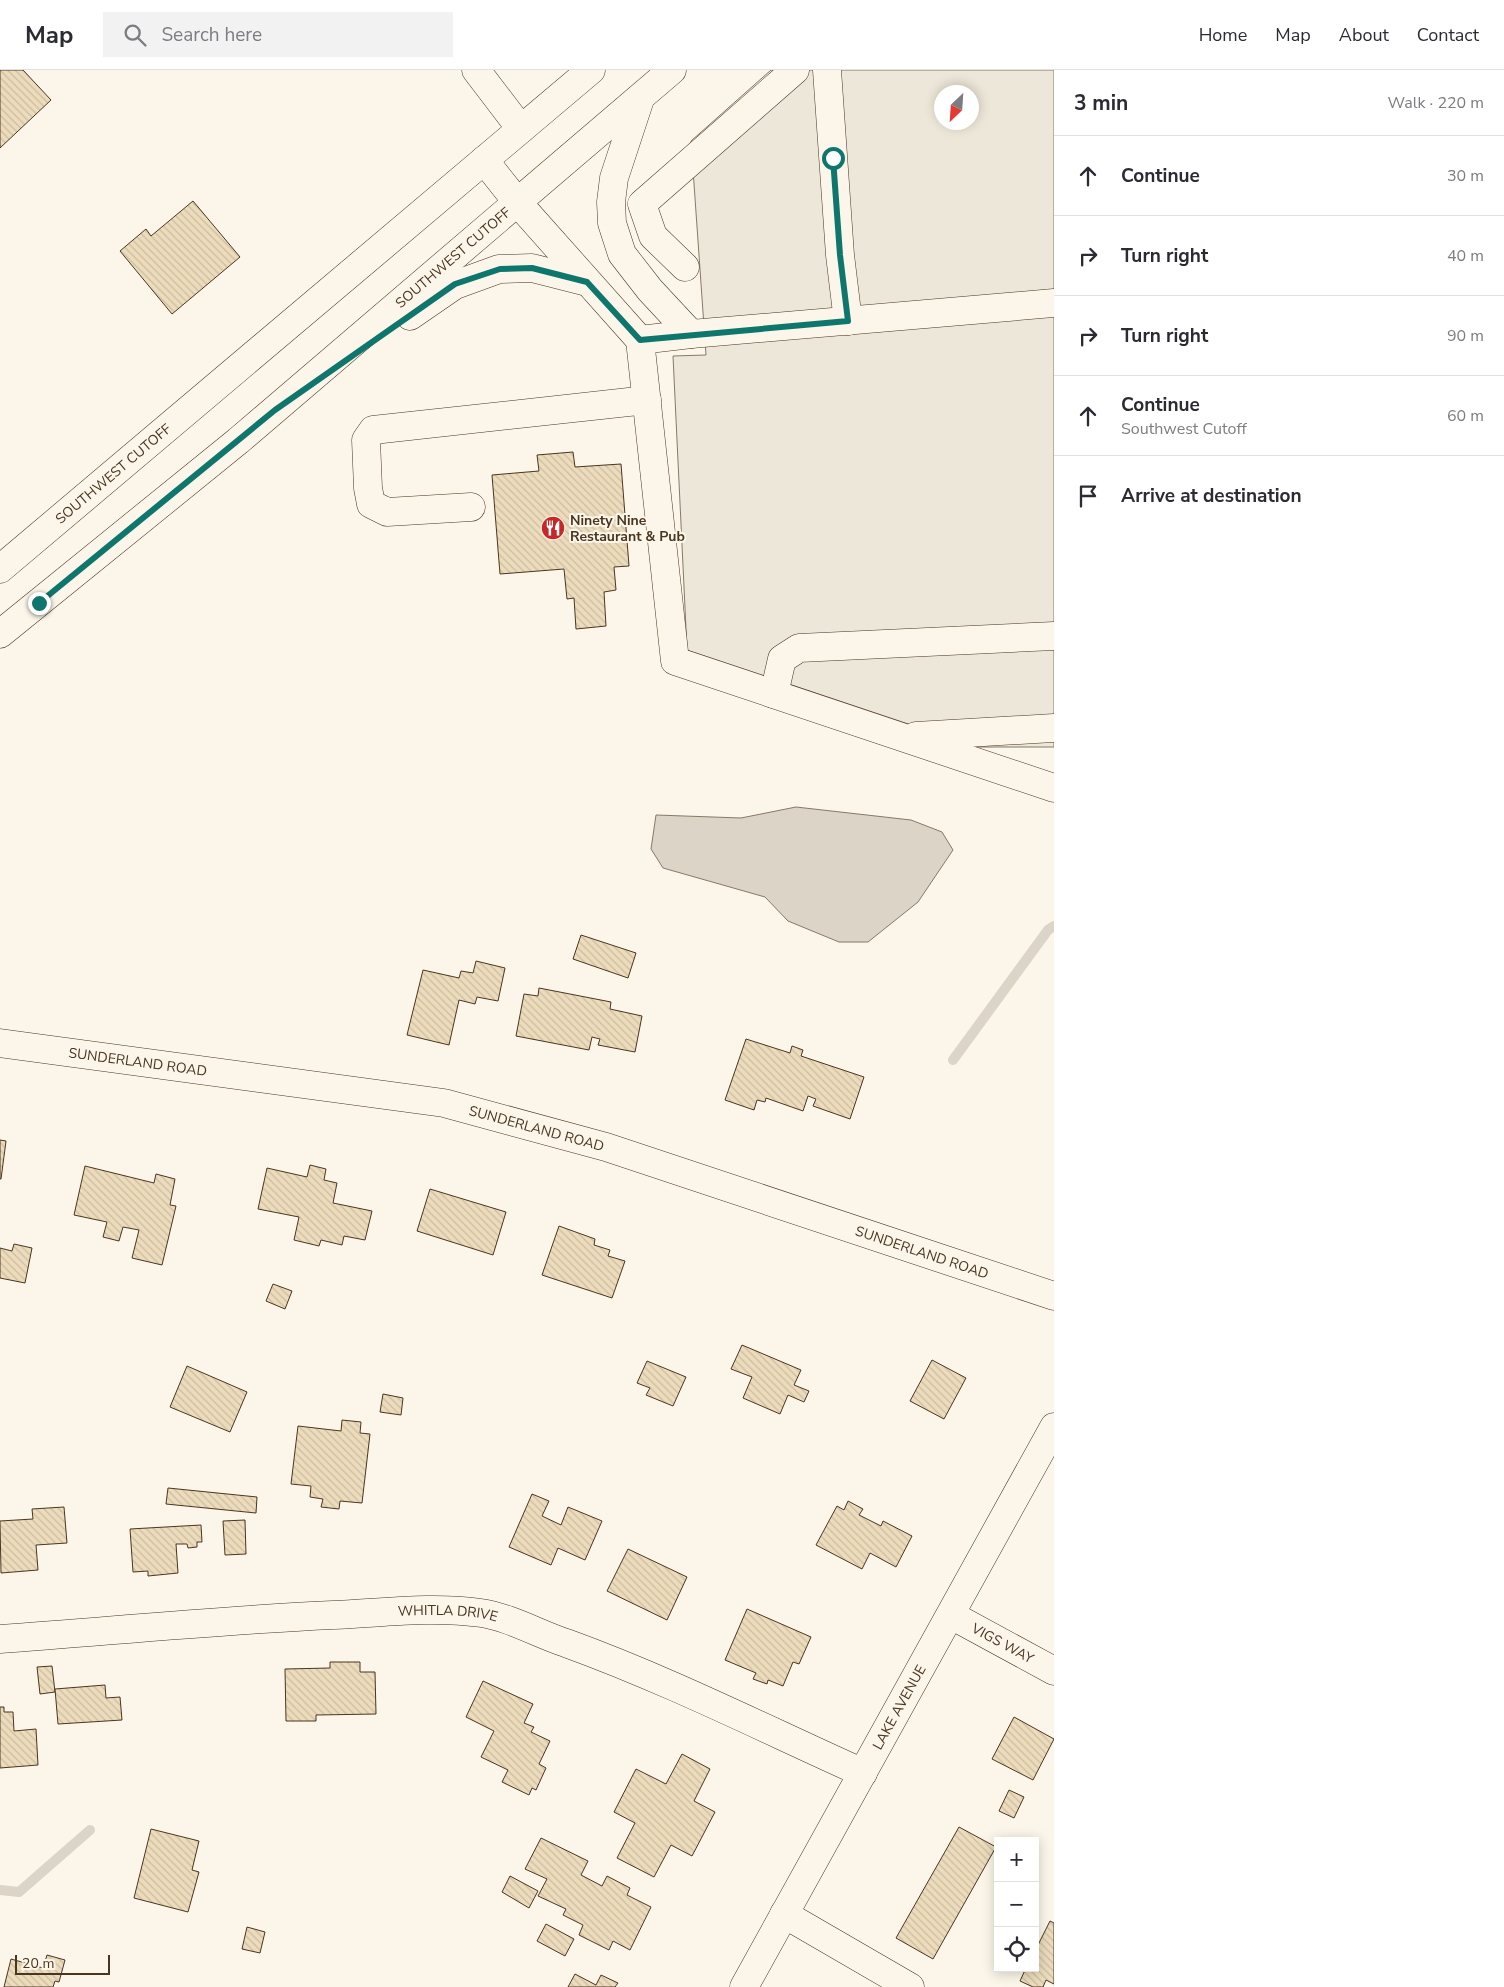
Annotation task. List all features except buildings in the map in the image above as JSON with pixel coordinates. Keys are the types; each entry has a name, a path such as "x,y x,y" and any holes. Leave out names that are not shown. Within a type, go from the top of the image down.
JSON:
{"main road":[{"path":"476,70 521,129"},
{"name":"SOUTHWEST CUTOFF","path":"0,569 591,70"},
{"name":"SOUTHWEST CUTOFF","path":"0,634 275,410 672,70"},
{"path":"685,267 653,236 642,204 795,70"},
{"path":"827,70 840,255 848,321"},
{"path":"640,98 614,178 611,202 612,223 622,254 650,290 691,334"},
{"path":"484,160 518,203 640,340 675,661 1054,788"},
{"path":"275,410 455,284 500,269 532,268 587,282"},
{"path":"640,340 1054,303"},
{"path":"471,506 387,512 371,504 368,488 366,440 373,430 647,400"},
{"path":"774,694 782,659 799,648 1054,636"},
{"path":"902,737 1054,728"},
{"name":"SUNDERLAND ROAD","path":"0,1043 444,1103 606,1147 1054,1296"},
{"name":"LAKE AVENUE","path":"744,1987 1054,1427"},
{"name":"WHITLA DRIVE","path":"0,1640 176,1624 300,1616 432,1609 483,1613 596,1654 864,1773"},
{"name":"VIGS WAY","path":"951,1615 1054,1671"},
{"path":"784,1914 910,1987"}],"shaded area":[{"path":"771,70 1054,70 1054,747 977,747 687,650 673,356 706,355 691,141"},
{"path":"796,807 911,820 942,832 953,850 918,902 868,942 839,942 788,921 765,897 663,868 651,849 656,815 741,818"}],"waterway":[{"path":"953,1060 1048,930 1054,926"},
{"path":"0,1890 19,1892 90,1830"}],"place":[{"name":"Ninety Nine Restaurant & Pub","path":"553,528"}],"route":[{"path":"39,603 275,410 455,284 500,269 532,268 587,282 640,340 848,321 840,255 833,158"}]}
